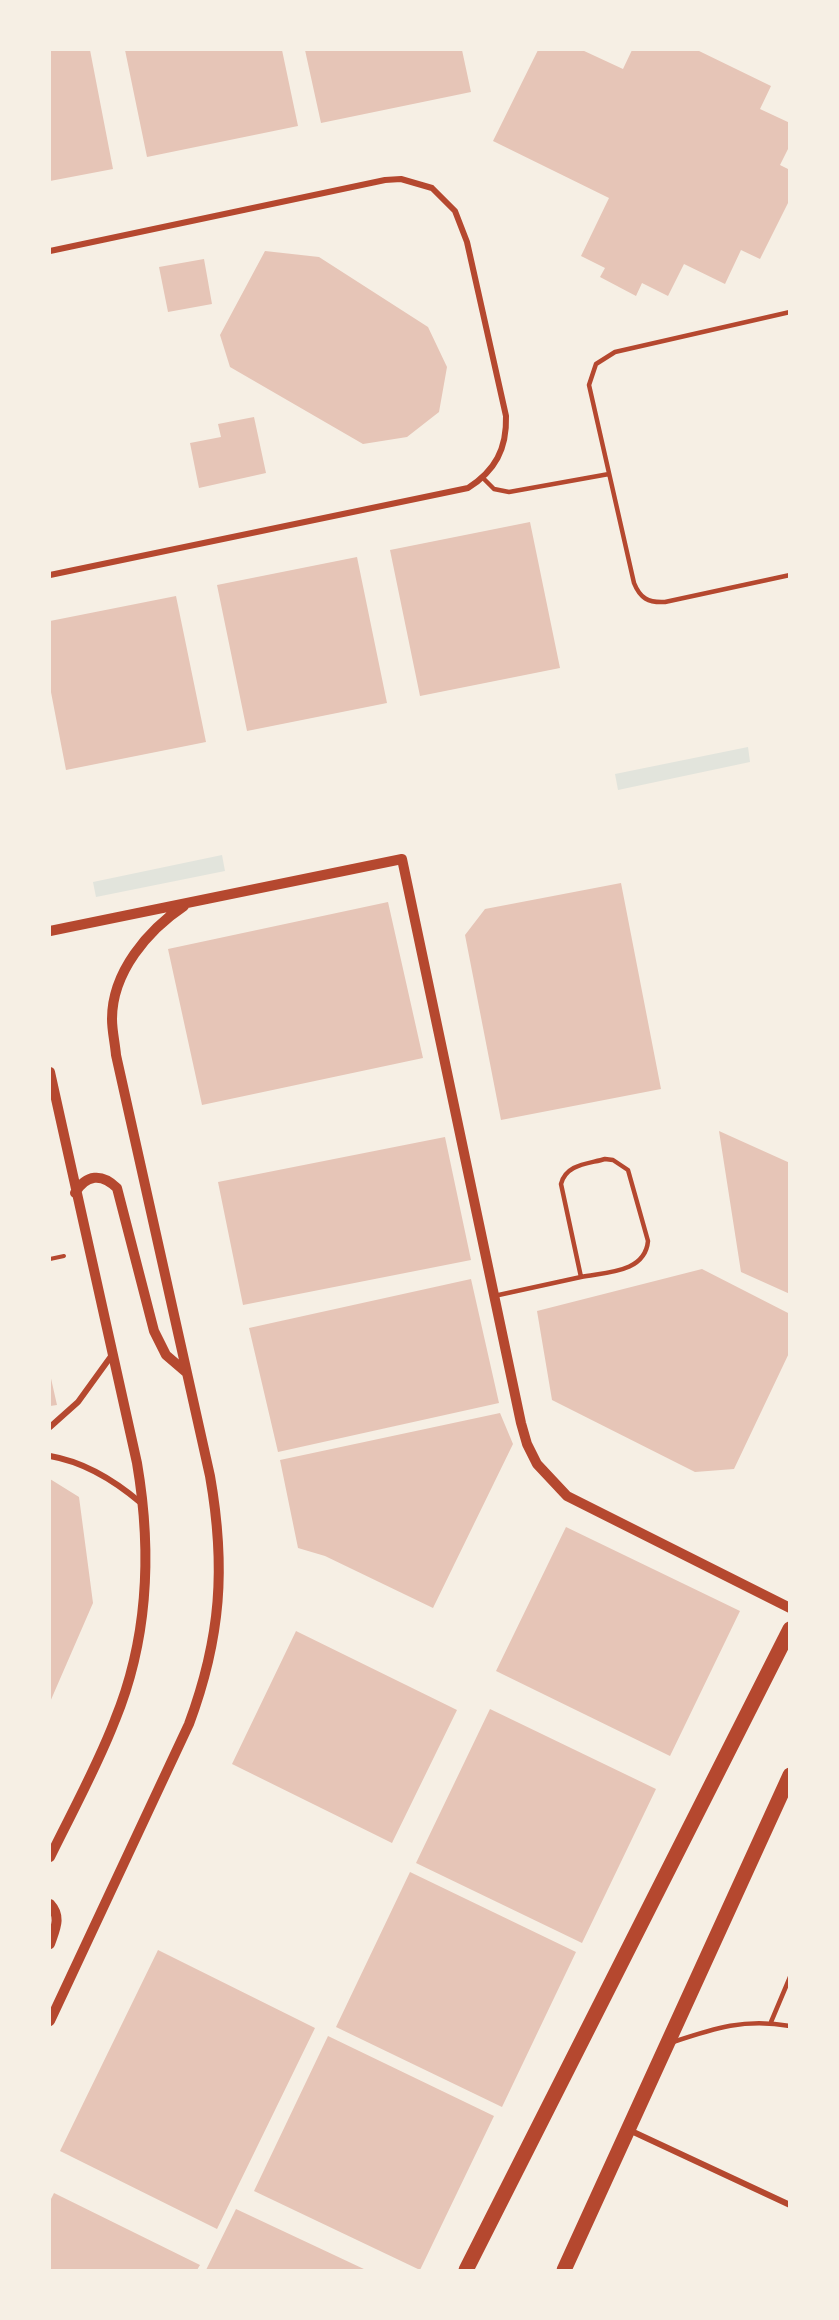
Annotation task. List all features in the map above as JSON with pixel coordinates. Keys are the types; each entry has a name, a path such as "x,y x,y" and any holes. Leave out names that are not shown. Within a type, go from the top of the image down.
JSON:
{"main road":[{"path":"466,2271 789,1629"},
{"path":"564,2271 789,1775"}],"street":[{"path":"50,251 385,180 401,179 432,188 445,198 462,226 506,416 507,433 494,466 483,478 468,488 50,575"},
{"path":"50,931 402,859 527,1444 537,1464 550,1481 567,1496 789,1608"},
{"path":"50,2021 189,1724 204,1684 214,1643 221,1560 218,1517 116,1055 112,1017 118,989 129,962 145,939 166,918 190,902"},
{"path":"50,1072 145,1506 147,1550 146,1593 140,1637 129,1679 115,1720 50,1857"},
{"path":"75,1193 80,1184 89,1178 100,1177 109,1180 117,1188 154,1331 166,1355 187,1373"},
{"path":"50,1427 78,1402 113,1354"},
{"path":"50,1456 81,1464 104,1475 145,1506"},
{"path":"50,1904 56,1911 58,1921 50,1944"},
{"path":"627,2129 789,2205"}],"lane":[{"path":"789,312 604,357 596,364 589,385 634,583 642,597 649,601 664,602 789,575"},
{"path":"483,478 494,489 509,492 609,474"},
{"path":"494,1296 630,1267 638,1263 647,1250 648,1241 632,1178 628,1170 614,1160 573,1168 562,1177 561,1191 581,1277"},
{"path":"771,2022 789,1977"},
{"path":"665,2045 728,2025 771,2022 789,2026"}],"shaded area":[{"path":"748,747 750,762 618,790 615,774"},
{"path":"222,855 225,871 96,897 93,882"}],"building":[{"path":"50,50 90,50 113,169 50,181"},
{"path":"125,50 282,50 298,126 147,157"},
{"path":"305,50 462,50 471,92 321,123"},
{"path":"538,50 582,50 623,69 632,50 697,50 771,86 760,109 790,123 790,145 780,165 790,170 790,199 760,259 741,250 725,284 684,264 668,296 642,283 636,296 600,277 605,268 581,256 609,198 493,141"},
{"path":"265,251 319,257 428,327 447,367 439,412 407,437 363,444 230,367 220,335"},
{"path":"204,259 212,304 168,312 159,267"},
{"path":"254,417 266,473 199,488 190,443 221,437 218,424"},
{"path":"530,522 560,668 420,696 390,550"},
{"path":"357,557 387,703 247,731 217,585"},
{"path":"176,596 206,742 66,770 50,687 50,621"},
{"path":"621,883 661,1089 501,1120 465,935 485,909"},
{"path":"388,902 423,1058 202,1105 168,949"},
{"path":"719,1131 790,1163 790,1294 741,1272"},
{"path":"445,1137 471,1260 243,1305 218,1182"},
{"path":"702,1269 790,1314 790,1351 734,1469 695,1472 552,1400 537,1311"},
{"path":"471,1279 499,1403 278,1452 249,1328"},
{"path":"50,1374 57,1405 50,1406"},
{"path":"500,1413 513,1444 433,1608 325,1556 298,1548 280,1460"},
{"path":"50,1479 79,1497 93,1603 50,1702"},
{"path":"566,1527 740,1611 670,1756 496,1671"},
{"path":"296,1631 457,1710 392,1843 232,1764"},
{"path":"490,1709 656,1789 582,1943 416,1863"},
{"path":"410,1872 576,1952 502,2107 336,2027"},
{"path":"158,1950 315,2028 217,2229 60,2151"},
{"path":"328,2036 494,2116 420,2270 254,2191"},
{"path":"54,2193 200,2265 197,2270 50,2270 50,2201"},
{"path":"236,2209 366,2270 206,2270"}]}
